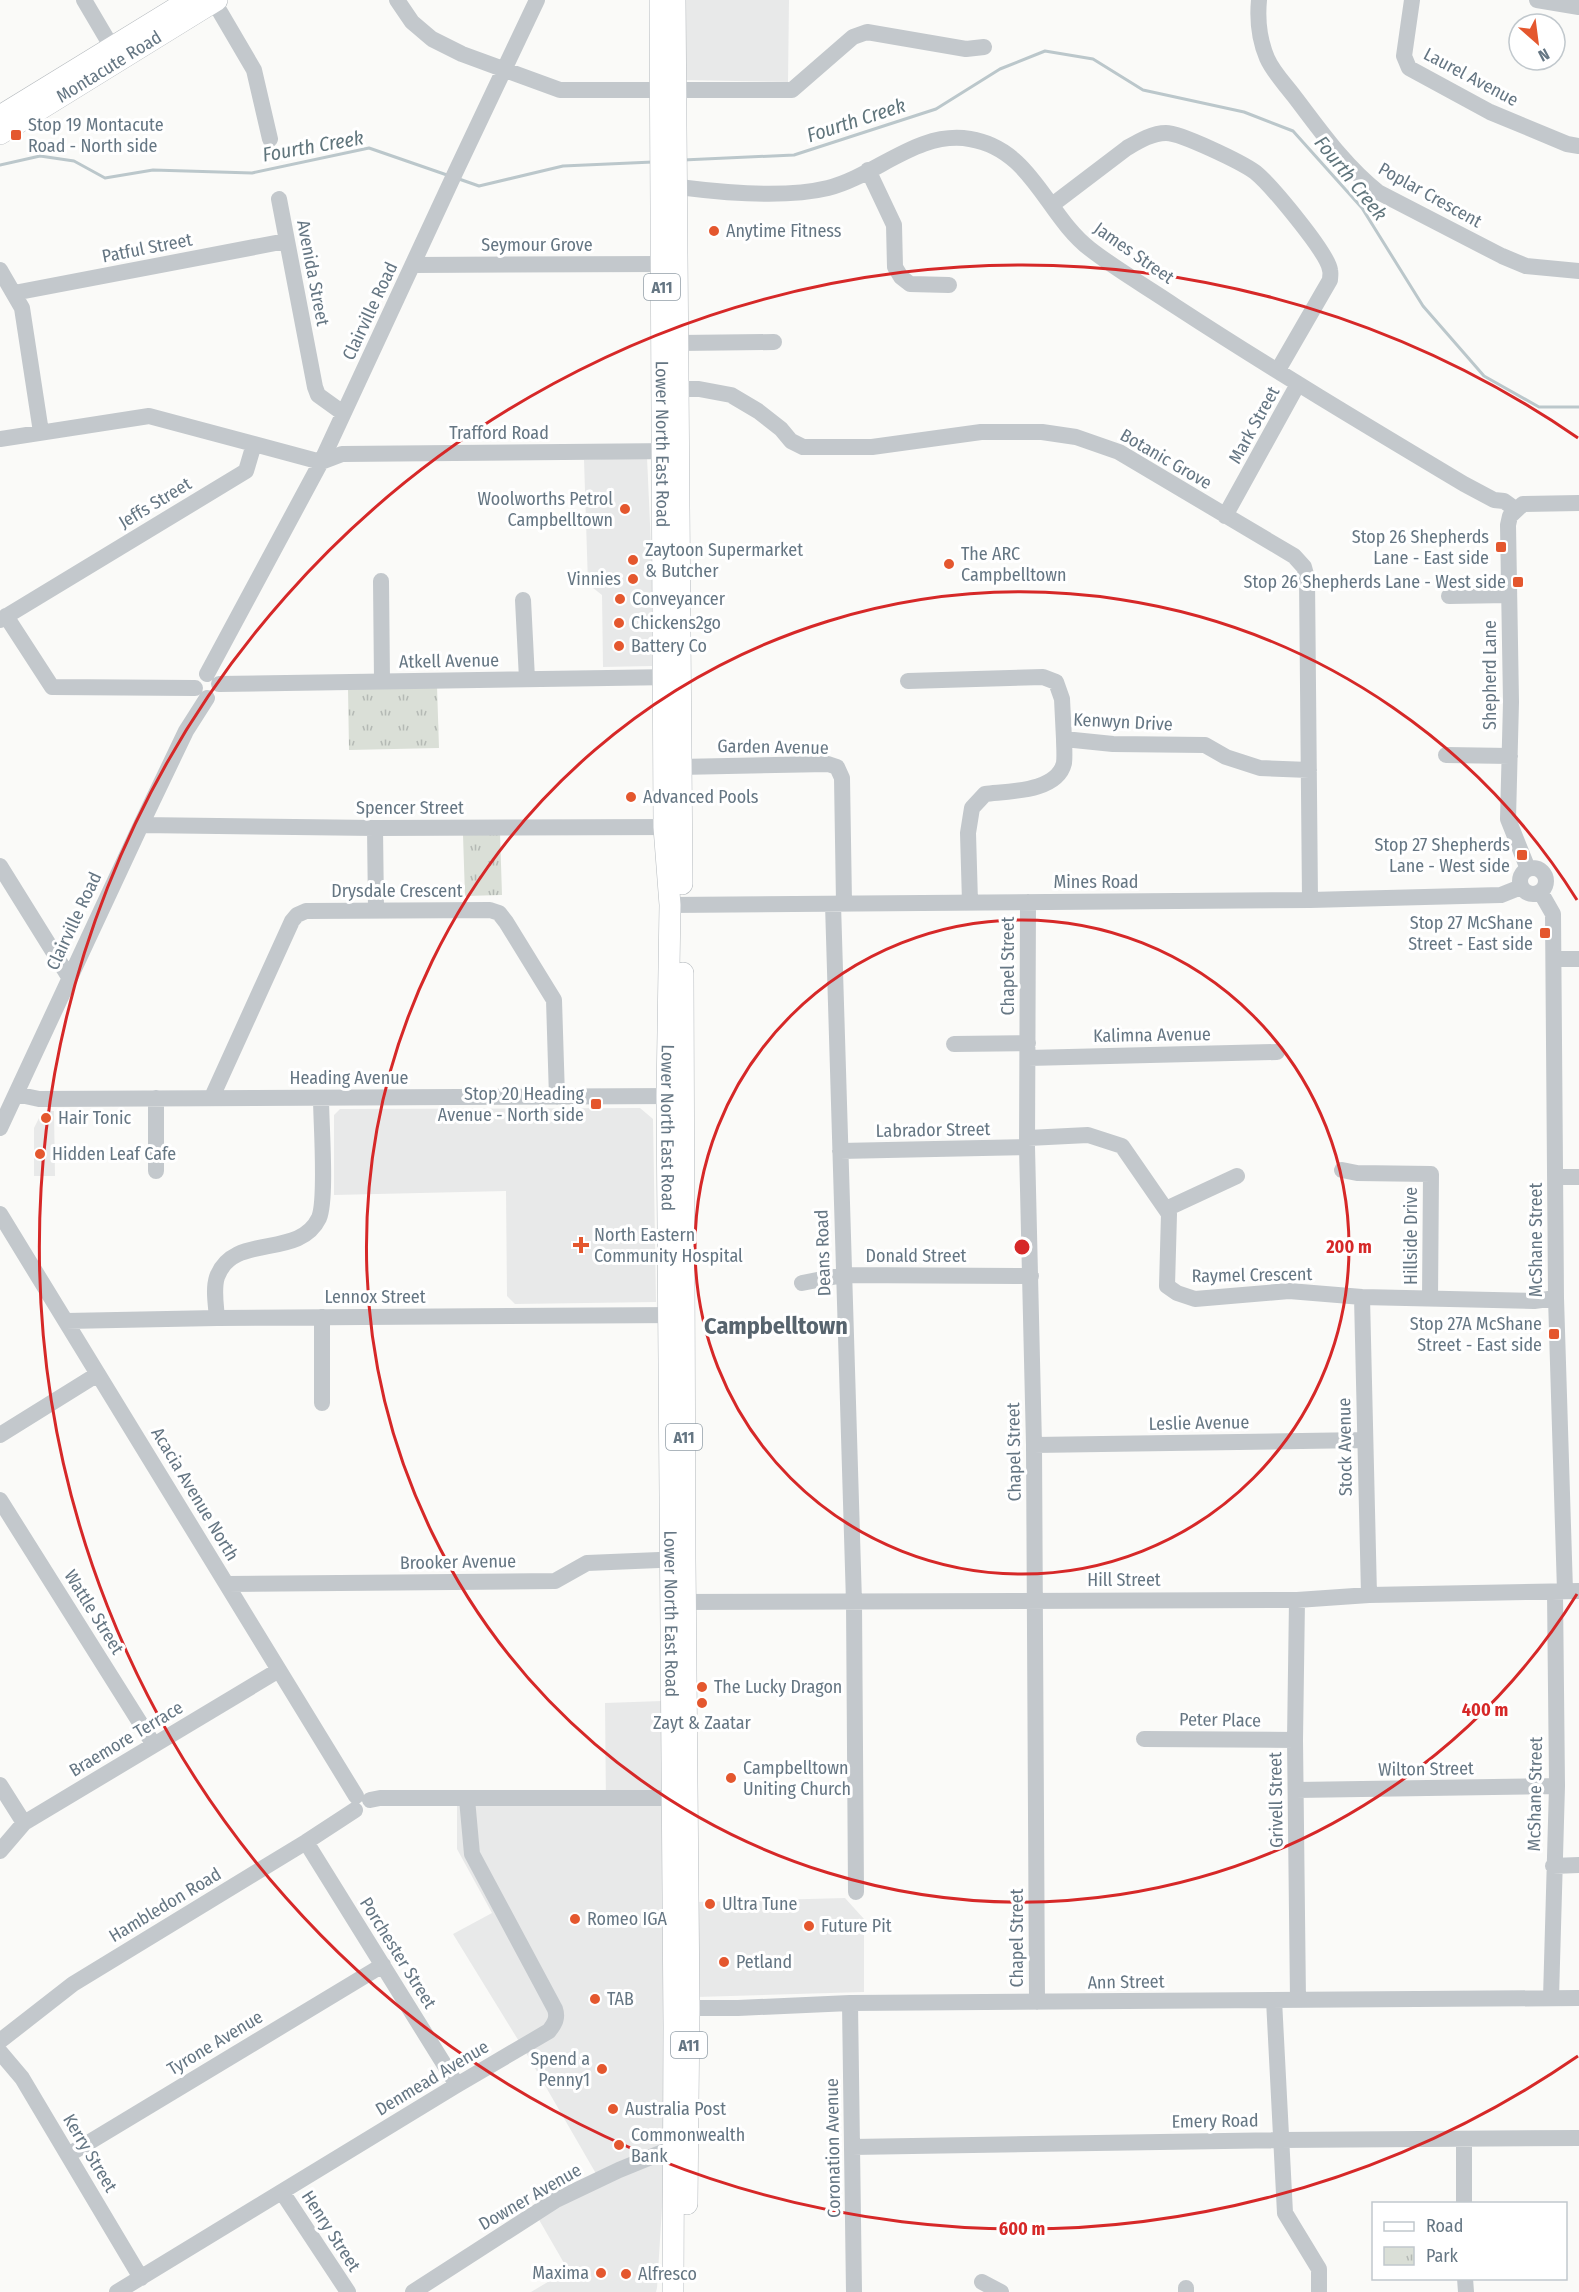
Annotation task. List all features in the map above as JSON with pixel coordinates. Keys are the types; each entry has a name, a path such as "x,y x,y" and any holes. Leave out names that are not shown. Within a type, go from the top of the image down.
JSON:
{"main road":[{"name":"Montacute Road","path":"0,134 189,0"},
{"name":"Lower North East Road","path":"660,0 668,90 669,169 679,343 671,389"},
{"name":"Lower North East Road","path":"668,90 675,0"},
{"name":"Montacute Road","path":"0,116 215,1"},
{"name":"Lower North East Road","path":"669,169 662,264 671,389 672,827 676,905 677,1602 686,2292"},
{"name":"Lower North East Road","path":"671,677 680,767 672,827"},
{"name":"Lower North East Road","path":"673,2292 673,2148 682,2008"}],"street":[{"path":"84,0 116,53"},
{"path":"397,0 412,22 432,39 462,54 560,90 792,90 853,37 867,32 966,49 984,47"},
{"name":"Clairville Road","path":"0,1128 186,731 199,692 214,695 215,679 230,635 321,462 537,0"},
{"name":"Poplar Crescent","path":"1259,0 1260,35 1268,60 1322,134 1362,179 1378,192 1502,256 1526,266 1579,272"},
{"name":"Laurel Avenue","path":"1412,0 1404,56 1408,68 1490,112 1579,146"},
{"path":"1537,0 1561,2 1579,7"},
{"path":"215,1 254,70 270,139"},
{"path":"1052,205 1127,148 1157,134 1168,133 1188,140 1241,163 1255,172 1280,196 1319,250 1330,270 1330,280 1278,370"},
{"name":"James Street","path":"669,169 756,193 807,191 847,182 926,143 945,138 987,142 1012,156 1025,169 1080,240 1090,249 1249,355 1278,370 1464,484 1494,500 1504,501 1515,509"},
{"path":"868,170 894,225 895,267 901,278 910,285 949,285"},
{"name":"Avenida Street","path":"279,199 315,387 318,395 343,413"},
{"name":"Patful Street","path":"14,293 286,241"},
{"name":"Seymour Grove","path":"413,265 662,264"},
{"path":"0,270 22,308 41,432"},
{"path":"679,343 774,342"},
{"name":"Mark Street","path":"1225,516 1298,384"},
{"name":"Botanic Grove","path":"671,389 716,391 731,395 758,411 781,429 791,441 803,447 872,447 981,432 1042,432 1076,437 1119,452 1294,556 1306,572 1310,900"},
{"path":"0,439 149,416 321,462"},
{"name":"Jeffs Street","path":"3,618 246,471 254,444"},
{"name":"Trafford Road","path":"321,462 342,454 671,451"},
{"path":"1515,509 1523,504 1579,503"},
{"name":"Shepherd Lane","path":"1515,509 1508,525 1511,702 1508,819 1528,869"},
{"path":"381,581 382,681"},
{"name":"Shepherd Lane","path":"1449,597 1509,595"},
{"path":"524,600 527,679"},
{"path":"3,618 52,687 199,692"},
{"name":"Atkell Avenue","path":"215,679 382,681 671,677"},
{"name":"Kenwyn Drive","path":"908,681 1043,677 1056,682 1062,699 1064,739 1113,744 1205,745 1226,757 1260,768 1309,770"},
{"path":"970,902 968,833 972,808 985,794 1038,787 1056,776 1064,763 1064,739"},
{"name":"Shepherd Lane","path":"1446,755 1510,756"},
{"name":"Garden Avenue","path":"680,767 828,764 837,767 842,778 838,904"},
{"name":"Spencer Street","path":"141,825 375,828 672,827"},
{"path":"375,828 376,909"},
{"path":"0,866 69,977"},
{"path":"1537,868 1546,877 1546,885 1541,892 1530,894 1521,887 1520,878 1528,869 1537,868"},
{"name":"Mines Road","path":"676,905 1310,900 1501,895 1521,887"},
{"name":"McShane Street","path":"1541,892 1553,914 1556,1298 1566,1591 1553,1866 1551,1998"},
{"name":"Chapel Street","path":"1028,902 1028,1143 1034,1445 1037,2002"},
{"name":"Deans Road","path":"838,904 840,1151 854,1602 856,1892"},
{"name":"Drysdale Crescent","path":"212,1097 292,921 306,910 376,909 490,910 499,913 551,991 554,1000 557,1097"},
{"path":"1554,959 1579,958"},
{"name":"Kalimna Avenue","path":"954,1044 1028,1051 1277,1052"},
{"name":"Heading Avenue","path":"16,1094 39,1099 675,1096"},
{"path":"156,1098 156,1171"},
{"path":"217,1318 217,1278 228,1260 244,1252 297,1239 309,1232 319,1217 322,1200 321,1098"},
{"name":"Raymel Crescent","path":"1028,1143 1088,1135 1122,1146 1169,1214 1167,1286 1177,1293 1196,1299 1289,1291 1362,1297 1430,1299 1534,1301 1556,1298"},
{"name":"Labrador Street","path":"840,1151 1028,1143"},
{"name":"Hillside Drive","path":"1342,1170 1357,1173 1431,1174 1430,1299"},
{"path":"1166,1209 1237,1176"},
{"path":"1555,1177 1579,1178"},
{"name":"Acacia Avenue North","path":"0,1214 360,1802"},
{"name":"Donald Street","path":"802,1283 843,1275 1030,1276"},
{"name":"Stock Avenue","path":"1362,1297 1369,1595"},
{"name":"Lennox Street","path":"66,1321 676,1315"},
{"path":"322,1317 322,1403"},
{"path":"0,1435 98,1374"},
{"name":"Leslie Avenue","path":"1034,1445 1364,1440"},
{"name":"Wattle Street","path":"0,1500 154,1745"},
{"name":"Brooker Avenue","path":"227,1584 555,1581 587,1563 677,1559"},
{"name":"Hill Street","path":"677,1602 1297,1600 1369,1595 1566,1591"},
{"name":"Grivell Street","path":"1297,1600 1295,1740 1298,2000"},
{"name":"Braemore Terrace","path":"0,1851 24,1823 279,1670"},
{"name":"Peter Place","path":"1144,1739 1295,1740"},
{"path":"0,1785 24,1823"},
{"name":"Wilton Street","path":"1296,1790 1557,1786"},
{"name":"Hambledon Road","path":"0,2041 73,1984 306,1842 360,1802 380,1798 680,1798"},
{"name":"Denmead Avenue","path":"117,2292 549,2031 557,2017 555,2008 472,1854 467,1799"},
{"name":"Porchester Street","path":"306,1842 457,2085"},
{"path":"1553,1866 1579,1865"},
{"name":"Tyrone Avenue","path":"68,2155 383,1965"},
{"name":"Ann Street","path":"682,2008 850,2003 1579,1998"},
{"path":"1274,2000 1285,2213 1319,2269 1319,2292"},
{"name":"Coronation Avenue","path":"850,2003 854,2292"},
{"name":"Kerry Street","path":"0,2052 22,2078 141,2278"},
{"name":"Emery Road","path":"852,2147 1579,2138"},
{"path":"1464,2139 1464,2202"},
{"name":"Downer Avenue","path":"413,2292 556,2200 619,2170 673,2148"},
{"name":"Henry Street","path":"282,2192 348,2292"},
{"path":"982,2282 1001,2292"}],"shaded area":[{"path":"682,0 789,0 788,82 681,80"},
{"path":"647,457 653,590 652,666 603,667 602,595 588,584 584,460"},
{"path":"51,1108 51,1111 54,1111 55,1176 34,1176 34,1128 41,1114"},
{"name":"North Eastern Community Hospital","path":"640,1108 653,1119 656,1302 515,1304 507,1296 506,1191 334,1195 334,1115 340,1109"},
{"path":"662,1701 665,2159 657,2288 656,2292 531,2292 568,2270 538,2218 602,2184 528,2056 453,1934 492,1913 457,1849 457,1806 606,1806 605,1703"},
{"path":"845,1898 864,1919 864,1992 697,1997 695,1902"}],"green space":[{"path":"437,686 439,748 349,750 348,688"},
{"path":"500,833 502,895 465,896 463,835"}],"waterway":[{"name":"Fourth Creek","path":"683,160 794,155 936,109 1000,69 1045,51 1093,59 1143,90 1244,112 1293,131 1362,208 1423,306 1484,376 1539,407 1579,407"},
{"name":"Fourth Creek","path":"0,165 40,156 74,161 105,178 153,170 252,173 369,148 447,175"},
{"name":"Fourth Creek","path":"459,179 479,186 563,166 653,162"}],"place":[{"name":"Stop 19 Montacute Road - North side","path":"16,135"},
{"name":"Anytime Fitness","path":"714,231"},
{"name":"Woolworths Petrol Campbelltown","path":"625,509"},
{"name":"Stop 26 Shepherds Lane - East side","path":"1501,547"},
{"name":"Zaytoon Supermarket & Butcher","path":"633,560"},
{"name":"The ARC Campbelltown","path":"949,564"},
{"name":"Vinnies","path":"633,579"},
{"name":"Stop 26 Shepherds Lane - West side","path":"1518,582"},
{"name":"Conveyancer","path":"620,599"},
{"name":"Chickens2go","path":"619,623"},
{"name":"Battery Co","path":"619,646"},
{"name":"Advanced Pools","path":"631,797"},
{"name":"Stop 27 Shepherds Lane - West side","path":"1522,855"},
{"name":"Stop 27 McShane Street - East side","path":"1545,933"},
{"name":"Stop 20 Heading Avenue - North side","path":"596,1104"},
{"name":"Hair Tonic","path":"46,1118"},
{"name":"Hidden Leaf Cafe","path":"40,1154"},
{"name":"North Eastern Community Hospital","path":"581,1245"},
{"name":"Stop 27A McShane Street - East side","path":"1554,1334"},
{"name":"The Lucky Dragon","path":"702,1687"},
{"name":"Zayt & Zaatar","path":"702,1703"},
{"name":"Campbelltown Uniting Church","path":"731,1778"},
{"name":"Ultra Tune","path":"710,1904"},
{"name":"Romeo IGA","path":"575,1919"},
{"name":"Future Pit","path":"809,1926"},
{"name":"Petland","path":"724,1962"},
{"name":"TAB","path":"595,1999"},
{"name":"Spend a Penny1","path":"602,2069"},
{"name":"Australia Post","path":"613,2109"},
{"name":"Commonwealth Bank","path":"619,2145"},
{"name":"Maxima","path":"601,2273"},
{"name":"Alfresco","path":"626,2274"}],"district":[{"name":"Campbelltown","path":"776,1326"}]}
